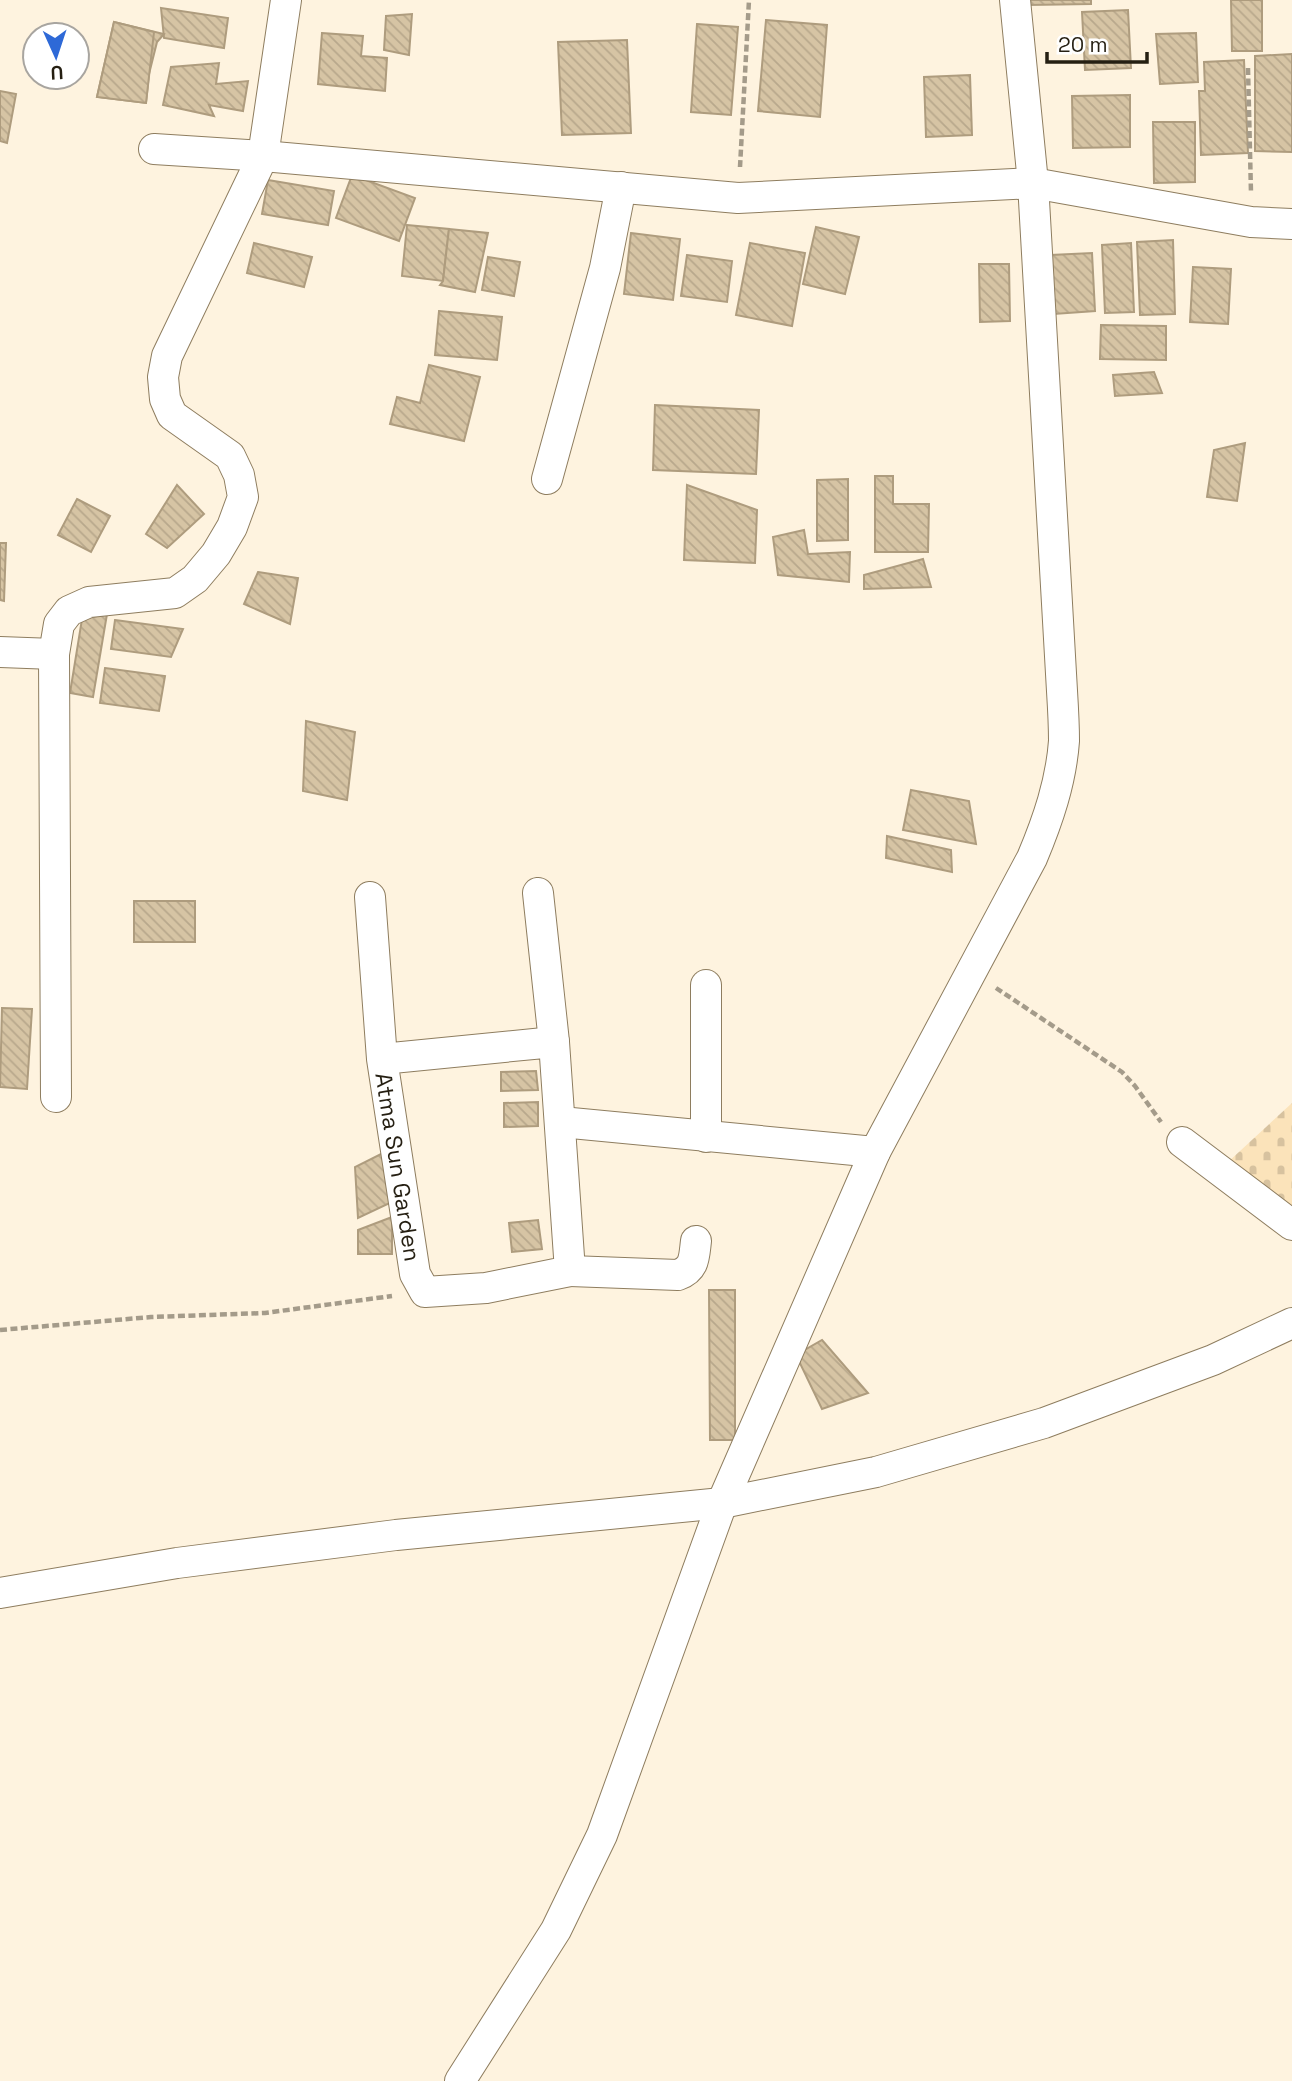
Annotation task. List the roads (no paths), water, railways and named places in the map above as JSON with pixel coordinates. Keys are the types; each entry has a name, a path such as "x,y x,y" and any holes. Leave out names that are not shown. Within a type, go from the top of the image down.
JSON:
{"street":[{"path":"56,1097 54,654 59,624 69,611 89,602 175,593 195,579 216,554 232,527 243,497 239,475 230,456 172,415 165,399 163,377 167,356 263,156 286,0"},
{"path":"460,2081 556,1930 602,1835 722,1503 875,1152 1032,858 1048,820 1057,788 1063,741 1033,183 1015,0"},
{"path":"154,149 263,156 738,198 1033,183 1251,222 1292,224"},
{"path":"547,478 605,268 621,187"},
{"path":"0,652 54,654"},
{"path":"538,893 561,1122 570,1271"},
{"name":"Atma Sun Garden","path":"370,897 382,1059 415,1274 425,1292 486,1288 570,1271 678,1275 687,1272 693,1264 696,1241"},
{"path":"706,985 706,1137"},
{"name":"Atma Sun Garden","path":"382,1059 554,1042"},
{"path":"561,1122 875,1152"},
{"path":"1182,1142 1292,1225"},
{"path":"0,1593 177,1563 341,1542 722,1503 876,1472 1044,1423 1213,1360 1292,1323"}]}
